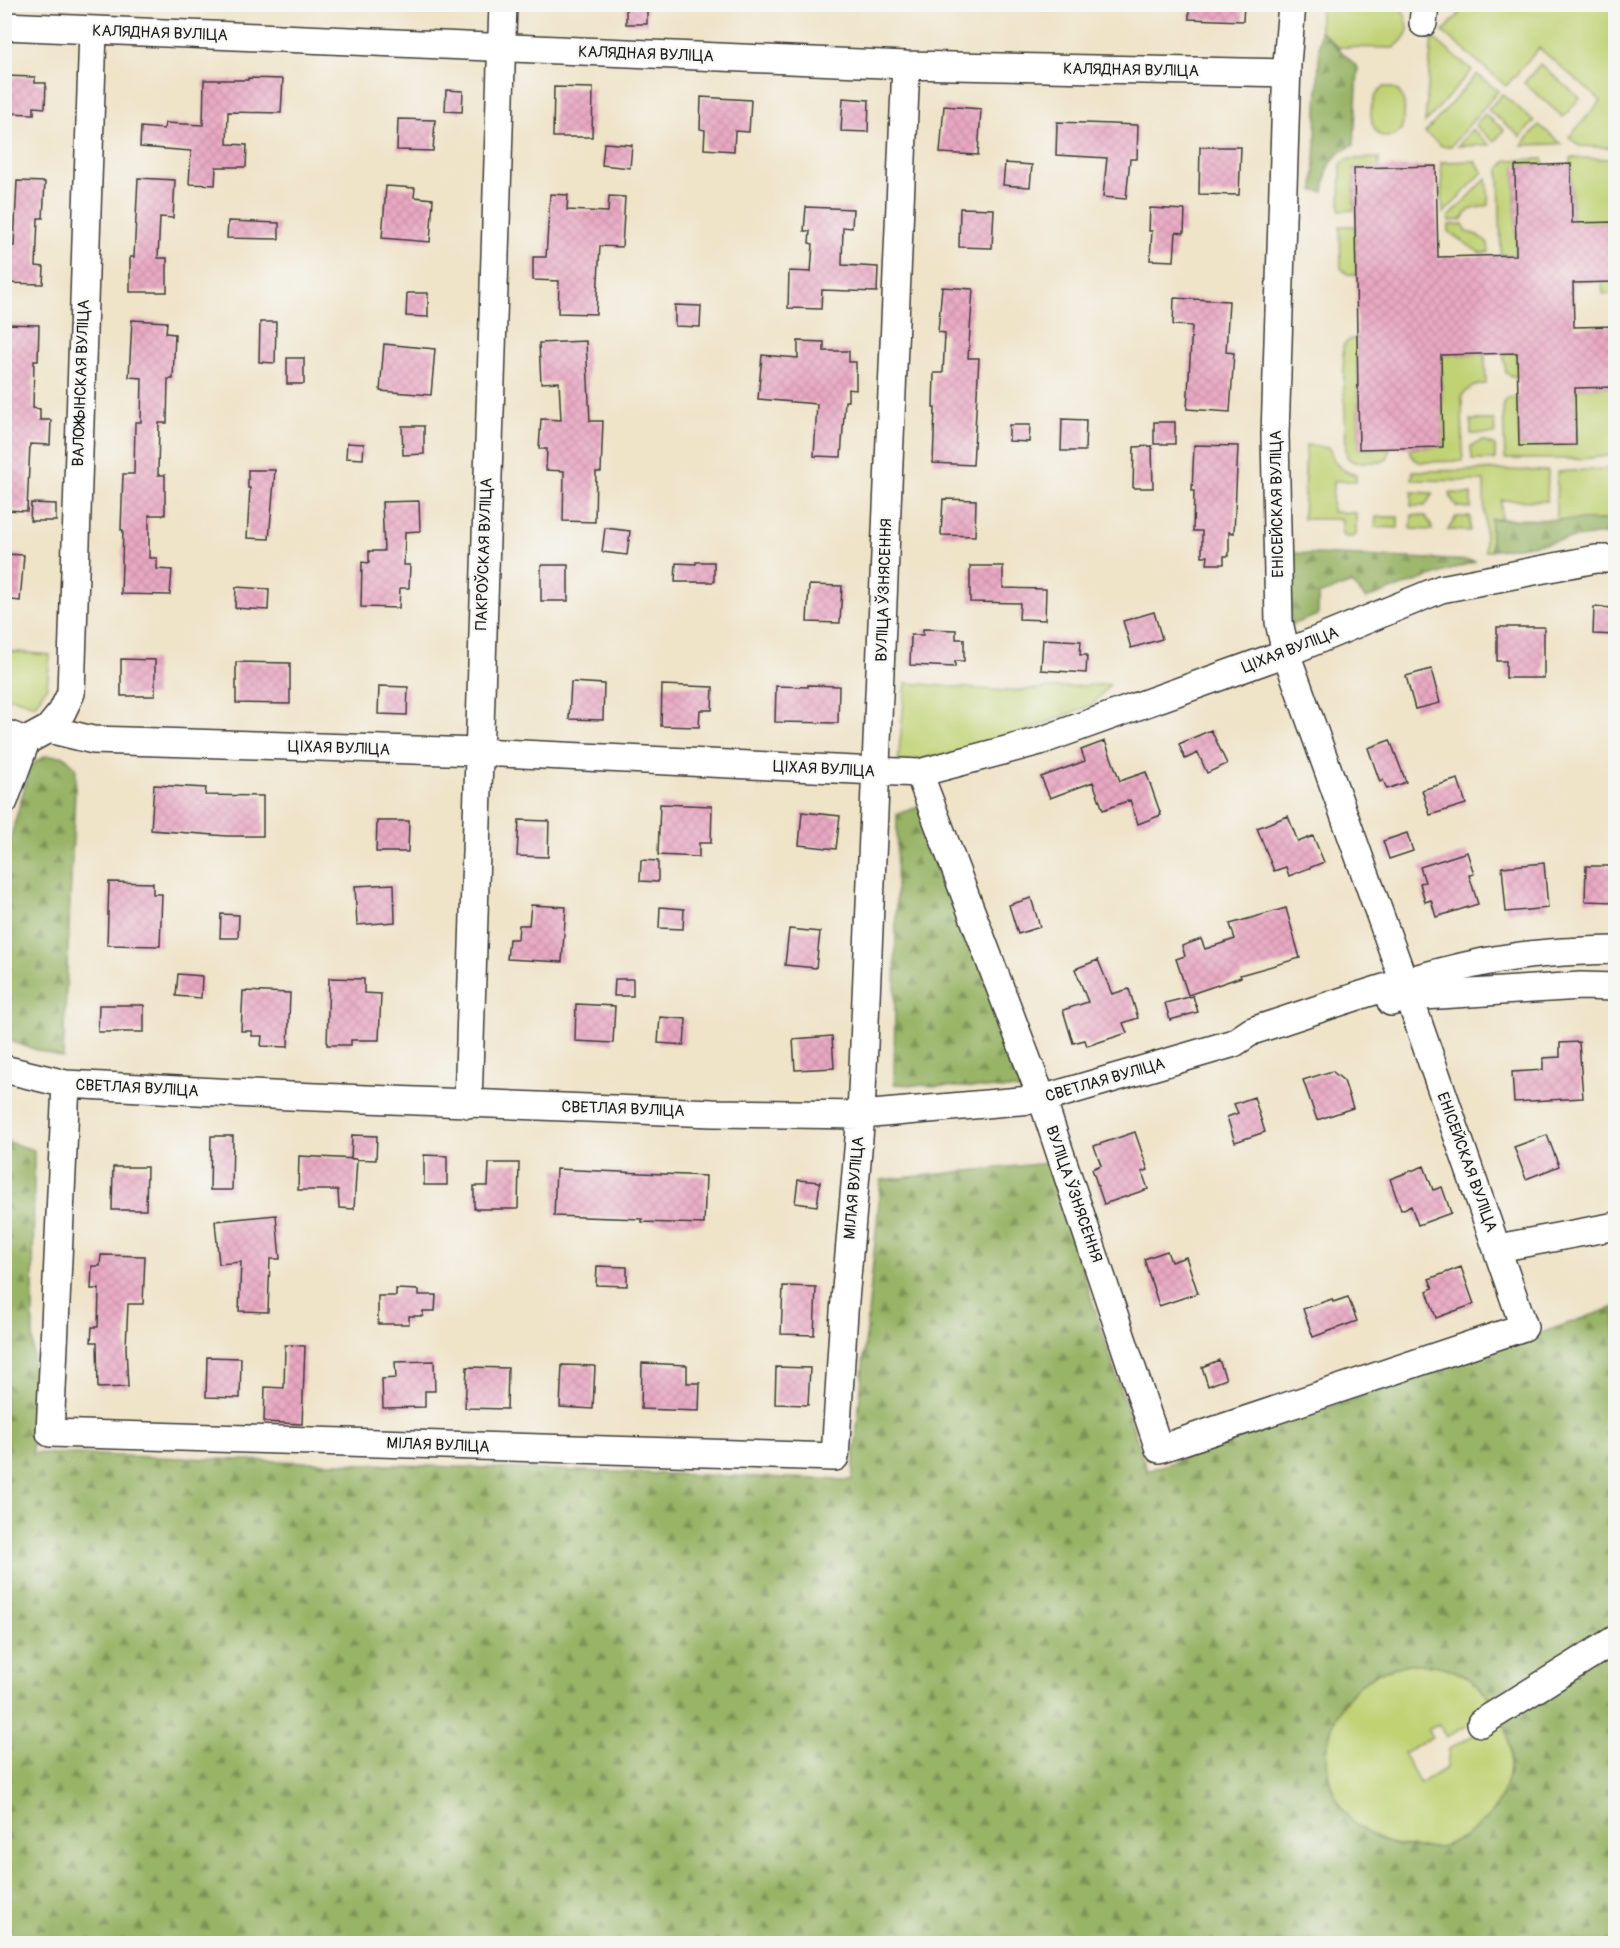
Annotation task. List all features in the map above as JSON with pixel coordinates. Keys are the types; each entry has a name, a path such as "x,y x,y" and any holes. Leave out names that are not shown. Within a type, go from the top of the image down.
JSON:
{"street":[{"name":"ПАКРОЎСКАЯ ВУЛІЦА","path":"468,1104 503,4"},
{"name":"ЕНІСЕЙСКАЯ ВУЛІЦА","path":"1292,4 1287,74 1275,435 1279,622 1286,654 1498,1248 1524,1327"},
{"name":"КАЛЯДНАЯ ВУЛІЦА","path":"4,26 906,65 1287,74"},
{"name":"ВАЛОЖЫНСКАЯ ВУЛІЦА","path":"4,801 26,735 62,711 70,693 93,31"},
{"name":"ВУЛІЦА ЎЗНЯСЕННЯ","path":"861,1115 906,65"},
{"name":"ЦІХАЯ ВУЛІЦА","path":"26,735 93,740 478,752 919,773 1040,741 1286,654 1441,588 1596,559 1616,559"},
{"name":"ВУЛІЦА ЎЗНЯСЕННЯ","path":"919,773 1042,1099 1159,1449 1524,1327"},
{"name":"СВЕТЛАЯ ВУЛІЦА","path":"4,1069 66,1084 468,1104 713,1113 861,1115 1042,1099 1234,1043 1253,1043 1485,962 1574,951 1616,950"},
{"path":"1574,951 1581,986"},
{"name":"СВЕТЛАЯ ВУЛІЦА","path":"1406,990 1616,987"},
{"name":"МІЛАЯ ВУЛІЦА","path":"66,1084 50,1433 835,1457 844,1312 861,1115"},
{"path":"1498,1248 1616,1226"},
{"path":"1481,1723 1616,1639"}],"green space":[{"path":"1320,5 1401,7 1407,20 1407,34 1394,48 1338,47 1320,30"},
{"path":"1467,5 1615,5 1615,148 1579,146 1569,137 1601,101 1539,48 1506,86 1443,32"},
{"path":"1320,30 1358,68 1354,145 1340,153 1331,163 1326,176 1324,192 1314,191"},
{"path":"1432,37 1472,70 1425,123"},
{"path":"1540,64 1580,98 1563,117 1524,83"},
{"path":"1477,74 1498,91 1451,146 1442,146 1425,133"},
{"path":"1384,87 1398,91 1404,102 1401,131 1390,137 1382,136 1372,123 1373,103 1377,94"},
{"path":"1502,94 1534,121 1521,137 1488,110"},
{"path":"1485,114 1504,130 1494,142 1475,125"},
{"path":"1539,125 1562,144 1522,145"},
{"path":"1472,129 1490,145 1458,146"},
{"path":"1379,158 1379,168 1354,168 1354,210 1340,211 1341,164 1348,159"},
{"path":"1571,158 1615,159 1615,222 1572,223"},
{"path":"1543,159 1544,165 1515,166 1516,255 1501,255 1499,169 1507,160"},
{"path":"1475,161 1483,172 1443,214 1441,162"},
{"path":"1487,178 1489,205 1469,210 1462,220 1449,221 1448,218"},
{"path":"1463,224 1467,232 1477,235 1488,244 1489,252 1480,253 1449,232 1449,225"},
{"path":"1340,226 1355,226 1356,275 1347,274 1341,268"},
{"path":"1602,282 1615,282 1615,294 1603,294"},
{"path":"1357,338 1359,449 1390,449 1387,459 1381,462 1353,462 1347,457 1343,346 1349,340"},
{"path":"1503,353 1517,353 1518,376 1506,373"},
{"path":"1485,354 1486,384 1472,387 1462,396 1463,461 1419,462 1412,456 1410,448 1443,447 1441,355"},
{"path":"1615,387 1615,455 1581,459 1505,459 1503,403 1506,400 1518,397 1519,446 1576,445 1575,388"},
{"path":"1471,420 1494,420 1495,434 1471,434"},
{"path":"1482,441 1495,446 1495,460 1472,460 1471,446"},
{"path":"1306,445 1329,448 1338,466 1356,475 1356,481 1333,481 1332,512 1356,513 1356,535 1346,537 1342,535 1342,519 1303,519"},
{"path":"1615,468 1615,520 1556,520 1557,472"},
{"path":"1413,471 1548,471 1547,501 1501,500 1501,519 1491,519 1491,551 1485,551 1484,481 1412,480"},
{"path":"1412,492 1433,493 1425,506 1411,506"},
{"path":"1450,493 1471,494 1471,508 1457,507"},
{"path":"1412,515 1425,516 1432,530 1411,529"},
{"path":"1376,517 1398,517 1398,528 1375,527"},
{"path":"1456,517 1470,517 1470,531 1448,530"},
{"path":"1491,519 1615,520 1615,532 1491,551"},
{"path":"1292,553 1476,561 1366,599 1352,583 1318,595 1318,615 1291,625"},
{"path":"5,651 50,655 47,686 35,705 10,697 5,702"},
{"path":"906,683 1007,691 1110,684 1093,704 1022,733 970,752 898,762"},
{"path":"45,756 64,756 76,768 63,1058 5,1040 5,857 31,765"},
{"path":"922,806 1026,1090 894,1084 897,814"},
{"path":"4,1141 34,1150 32,1453 852,1480 881,1180 1048,1163 1147,1471 1615,1307 1615,1943 5,1943","holes":["1408,1664 1431,1664 1450,1669 1465,1677 1479,1687 1496,1707 1506,1729 1510,1753 1508,1777 1500,1799 1486,1819 1467,1835 1443,1846 1418,1848 1394,1845 1377,1839 1354,1823 1342,1809 1331,1784 1328,1766 1331,1730 1348,1697 1377,1673"]},
{"path":"1408,1664 1435,1665 1450,1669 1479,1687 1496,1707 1506,1729 1510,1753 1508,1777 1500,1799 1486,1819 1467,1835 1443,1846 1431,1848 1406,1847 1386,1842 1354,1823 1338,1802 1331,1784 1328,1766 1331,1730 1348,1697 1377,1673","holes":["1479,1719 1484,1729 1449,1749 1447,1768 1420,1783 1403,1753 1432,1737 1428,1730 1439,1724 1446,1737"]}],"building":[{"path":"626,4 647,4 647,24 626,24"},
{"path":"1189,4 1244,4 1243,21 1189,19"},
{"path":"4,76 35,77 35,83 46,83 45,108 34,107 34,114 4,113"},
{"path":"248,78 283,79 281,113 228,112 227,144 247,145 246,167 216,167 215,185 189,184 191,151 140,147 141,127 164,129 165,123 203,125 204,80 248,80"},
{"path":"554,87 593,88 592,137 553,137"},
{"path":"446,90 463,91 462,112 445,111"},
{"path":"701,97 751,100 749,132 735,131 734,151 704,149 705,130 700,129"},
{"path":"843,98 869,100 868,132 841,131"},
{"path":"944,106 981,109 978,155 940,153"},
{"path":"398,119 435,120 433,151 397,150"},
{"path":"1057,122 1138,125 1137,159 1130,159 1126,199 1103,197 1107,158 1056,155"},
{"path":"604,143 632,145 630,168 602,165"},
{"path":"1200,147 1241,147 1239,195 1199,194"},
{"path":"1005,163 1032,165 1030,187 1003,185"},
{"path":"1571,164 1572,223 1616,222 1616,282 1573,283 1574,327 1616,326 1616,387 1575,388 1576,445 1519,446 1517,353 1441,355 1443,447 1359,449 1354,168 1436,166 1438,257 1516,255 1515,166"},
{"path":"138,178 175,180 173,218 160,217 158,258 167,258 167,292 130,292 130,257 134,257"},
{"path":"17,181 45,182 43,218 38,218 36,266 44,267 43,284 4,283 4,245 14,246"},
{"path":"386,186 415,188 414,197 433,199 430,242 382,238"},
{"path":"550,194 568,195 567,210 608,212 609,196 625,197 622,247 600,246 596,314 558,313 559,281 533,280 533,257 546,257"},
{"path":"806,207 853,209 852,228 843,227 842,265 878,267 877,292 822,290 821,309 788,308 789,271 811,272 813,244 809,243 810,231 804,231"},
{"path":"960,208 994,209 992,248 959,247"},
{"path":"1150,208 1185,210 1184,233 1176,232 1174,261 1150,260 1152,231 1149,231"},
{"path":"228,221 279,223 279,239 227,238"},
{"path":"942,287 973,289 968,358 979,358 973,465 933,463 934,373 943,373 945,333 938,332"},
{"path":"407,293 428,293 428,317 406,316"},
{"path":"1174,298 1229,301 1226,352 1234,353 1230,412 1187,409 1192,326 1173,325"},
{"path":"675,305 701,306 700,327 675,326"},
{"path":"132,320 167,322 166,333 175,334 173,379 168,379 167,423 159,423 158,475 165,475 165,515 149,515 149,558 157,558 157,569 172,570 170,595 121,594 123,474 134,474 135,422 141,422 142,378 129,377"},
{"path":"260,322 276,322 275,363 259,362"},
{"path":"6,324 39,325 38,361 34,361 33,408 40,409 40,420 51,420 50,445 30,444 27,511 4,510 4,463 6,463 8,434 4,434"},
{"path":"586,341 590,421 603,421 601,472 596,472 595,522 563,521 564,471 546,470 547,449 539,449 541,419 561,420 559,382 541,383 539,343"},
{"path":"798,341 824,342 824,351 849,351 849,362 856,362 856,390 848,389 848,401 845,401 841,457 814,456 817,404 758,399 762,355 798,358"},
{"path":"384,344 435,349 431,395 380,391"},
{"path":"287,358 304,358 304,384 287,384"},
{"path":"1062,419 1086,420 1085,451 1061,451"},
{"path":"1154,422 1175,422 1175,444 1154,444"},
{"path":"1009,425 1030,425 1029,442 1009,441"},
{"path":"402,426 424,426 424,454 403,455"},
{"path":"347,443 364,444 363,459 346,458"},
{"path":"1194,445 1238,446 1234,533 1229,532 1229,556 1224,556 1224,564 1207,564 1208,556 1202,556 1202,531 1193,531"},
{"path":"1152,446 1153,488 1133,488 1134,447"},
{"path":"248,470 275,470 269,539 247,538 250,488 248,488"},
{"path":"943,499 976,500 975,536 941,535"},
{"path":"419,501 420,531 405,532 404,565 410,565 409,588 400,588 399,608 361,607 362,562 369,563 369,551 384,551 382,502"},
{"path":"31,503 56,504 56,521 30,521"},
{"path":"605,528 630,531 627,555 602,552"},
{"path":"4,554 24,555 20,601 4,599"},
{"path":"696,562 714,562 714,582 675,582 676,563 696,564"},
{"path":"541,565 568,565 568,601 541,601"},
{"path":"970,566 1003,566 1003,588 1046,589 1045,620 1019,619 1020,603 970,602"},
{"path":"809,585 842,586 840,623 807,622"},
{"path":"236,587 269,589 268,610 235,608"},
{"path":"1594,607 1616,608 1616,635 1593,634"},
{"path":"1154,612 1162,639 1131,648 1123,621"},
{"path":"1497,627 1544,627 1544,678 1506,678 1506,661 1497,661"},
{"path":"923,629 956,630 956,639 964,639 964,661 955,661 955,667 910,665 911,635 923,635"},
{"path":"1043,639 1081,641 1080,655 1087,655 1086,673 1041,670"},
{"path":"121,659 155,660 155,696 121,696"},
{"path":"236,662 290,663 290,704 236,703"},
{"path":"1431,669 1440,703 1415,709 1406,676"},
{"path":"571,682 604,684 603,720 569,719"},
{"path":"662,685 713,687 712,710 700,710 699,727 661,726"},
{"path":"808,685 839,686 838,723 775,722 776,686 808,687"},
{"path":"379,686 408,687 407,715 378,714"},
{"path":"1211,730 1227,764 1207,773 1198,753 1185,759 1179,744"},
{"path":"1390,740 1406,782 1387,789 1383,780 1380,782 1368,748"},
{"path":"1105,741 1120,781 1146,772 1161,815 1138,824 1130,800 1103,810 1093,782 1050,798 1041,777 1085,761 1081,750"},
{"path":"1458,779 1466,804 1430,815 1422,790"},
{"path":"154,785 206,788 205,795 263,796 263,836 227,836 151,830"},
{"path":"660,804 712,806 711,843 699,843 699,857 658,855"},
{"path":"802,812 840,816 836,849 799,845"},
{"path":"1288,816 1298,842 1313,836 1324,862 1289,876 1286,867 1274,871 1257,828"},
{"path":"519,820 549,821 548,857 517,856"},
{"path":"377,821 409,821 408,852 376,852"},
{"path":"1407,833 1413,851 1389,859 1383,841"},
{"path":"1467,852 1474,874 1469,875 1478,904 1436,917 1431,900 1425,902 1420,883 1425,882 1420,867"},
{"path":"641,860 658,861 658,882 640,881"},
{"path":"1544,863 1548,908 1506,912 1502,867"},
{"path":"1586,866 1616,866 1616,902 1585,901"},
{"path":"109,882 153,883 153,894 162,894 160,946 107,945"},
{"path":"394,884 395,922 357,925 355,886"},
{"path":"1031,898 1040,927 1018,934 1009,905"},
{"path":"531,905 566,907 562,962 507,959 509,939 518,939 519,925 529,925"},
{"path":"660,907 684,909 683,929 659,928"},
{"path":"1286,908 1300,958 1240,975 1241,977 1188,995 1176,959 1185,956 1182,946 1201,939 1205,949 1235,939 1230,924"},
{"path":"221,914 239,915 238,938 220,938"},
{"path":"789,929 820,932 816,968 785,965"},
{"path":"1098,960 1112,994 1129,989 1138,1018 1123,1023 1127,1033 1087,1046 1085,1040 1073,1043 1063,1010 1088,1002 1075,969"},
{"path":"178,974 202,976 201,998 176,996"},
{"path":"329,978 364,979 364,993 381,994 379,1040 351,1040 351,1045 327,1045"},
{"path":"615,979 633,979 633,996 614,996"},
{"path":"243,991 290,993 288,1047 261,1046 262,1036 252,1036 252,1031 241,1031"},
{"path":"1193,996 1198,1012 1170,1020 1165,1003"},
{"path":"576,1004 615,1006 613,1043 575,1041"},
{"path":"99,1005 144,1005 144,1032 98,1032"},
{"path":"660,1017 686,1019 684,1045 658,1043"},
{"path":"832,1036 834,1068 795,1070 793,1039"},
{"path":"1579,1042 1583,1098 1514,1102 1512,1072 1543,1070 1543,1058 1560,1057 1560,1043"},
{"path":"1332,1071 1344,1081 1353,1108 1317,1120 1303,1080"},
{"path":"1254,1097 1265,1132 1235,1142 1227,1117 1238,1113 1234,1104"},
{"path":"1135,1132 1148,1170 1142,1172 1148,1189 1104,1204 1092,1169 1101,1165 1094,1146"},
{"path":"352,1135 377,1136 376,1160 351,1159"},
{"path":"1547,1135 1559,1166 1526,1179 1514,1147"},
{"path":"211,1136 233,1136 232,1190 210,1190"},
{"path":"424,1155 447,1156 447,1185 424,1185"},
{"path":"299,1156 357,1159 354,1209 339,1208 338,1190 298,1190"},
{"path":"489,1163 519,1163 518,1209 474,1209 474,1186 488,1186"},
{"path":"1424,1166 1433,1190 1442,1187 1451,1213 1418,1225 1411,1206 1401,1210 1390,1179"},
{"path":"113,1167 147,1167 146,1210 112,1210"},
{"path":"556,1169 706,1176 704,1224 554,1216"},
{"path":"798,1180 820,1182 817,1206 795,1203"},
{"path":"276,1215 280,1259 270,1259 268,1312 239,1311 241,1262 219,1264 215,1221"},
{"path":"1167,1251 1171,1262 1186,1257 1198,1293 1159,1306 1144,1259"},
{"path":"101,1255 145,1256 143,1304 128,1304 126,1347 128,1387 98,1388 97,1342 91,1342 92,1327 98,1327 99,1289 91,1289 92,1266 100,1266"},
{"path":"597,1266 627,1267 627,1286 596,1285"},
{"path":"1461,1267 1474,1304 1436,1318 1427,1291 1433,1288 1429,1279"},
{"path":"783,1286 816,1287 814,1335 781,1334"},
{"path":"396,1289 419,1290 419,1295 436,1295 435,1311 423,1311 423,1316 409,1316 409,1324 378,1324 378,1296 396,1296"},
{"path":"1348,1297 1357,1321 1313,1337 1303,1309 1332,1299 1333,1302"},
{"path":"285,1345 305,1346 302,1424 264,1422 265,1387 284,1388"},
{"path":"207,1357 241,1358 240,1398 206,1397"},
{"path":"1219,1360 1226,1379 1208,1386 1202,1367"},
{"path":"434,1361 435,1391 425,1391 425,1407 383,1408 382,1379 396,1378 395,1362"},
{"path":"642,1363 687,1365 687,1383 700,1383 699,1411 641,1409"},
{"path":"562,1365 595,1366 593,1409 560,1407"},
{"path":"467,1367 508,1368 507,1409 465,1408"},
{"path":"776,1367 810,1368 808,1405 775,1404"}]}
